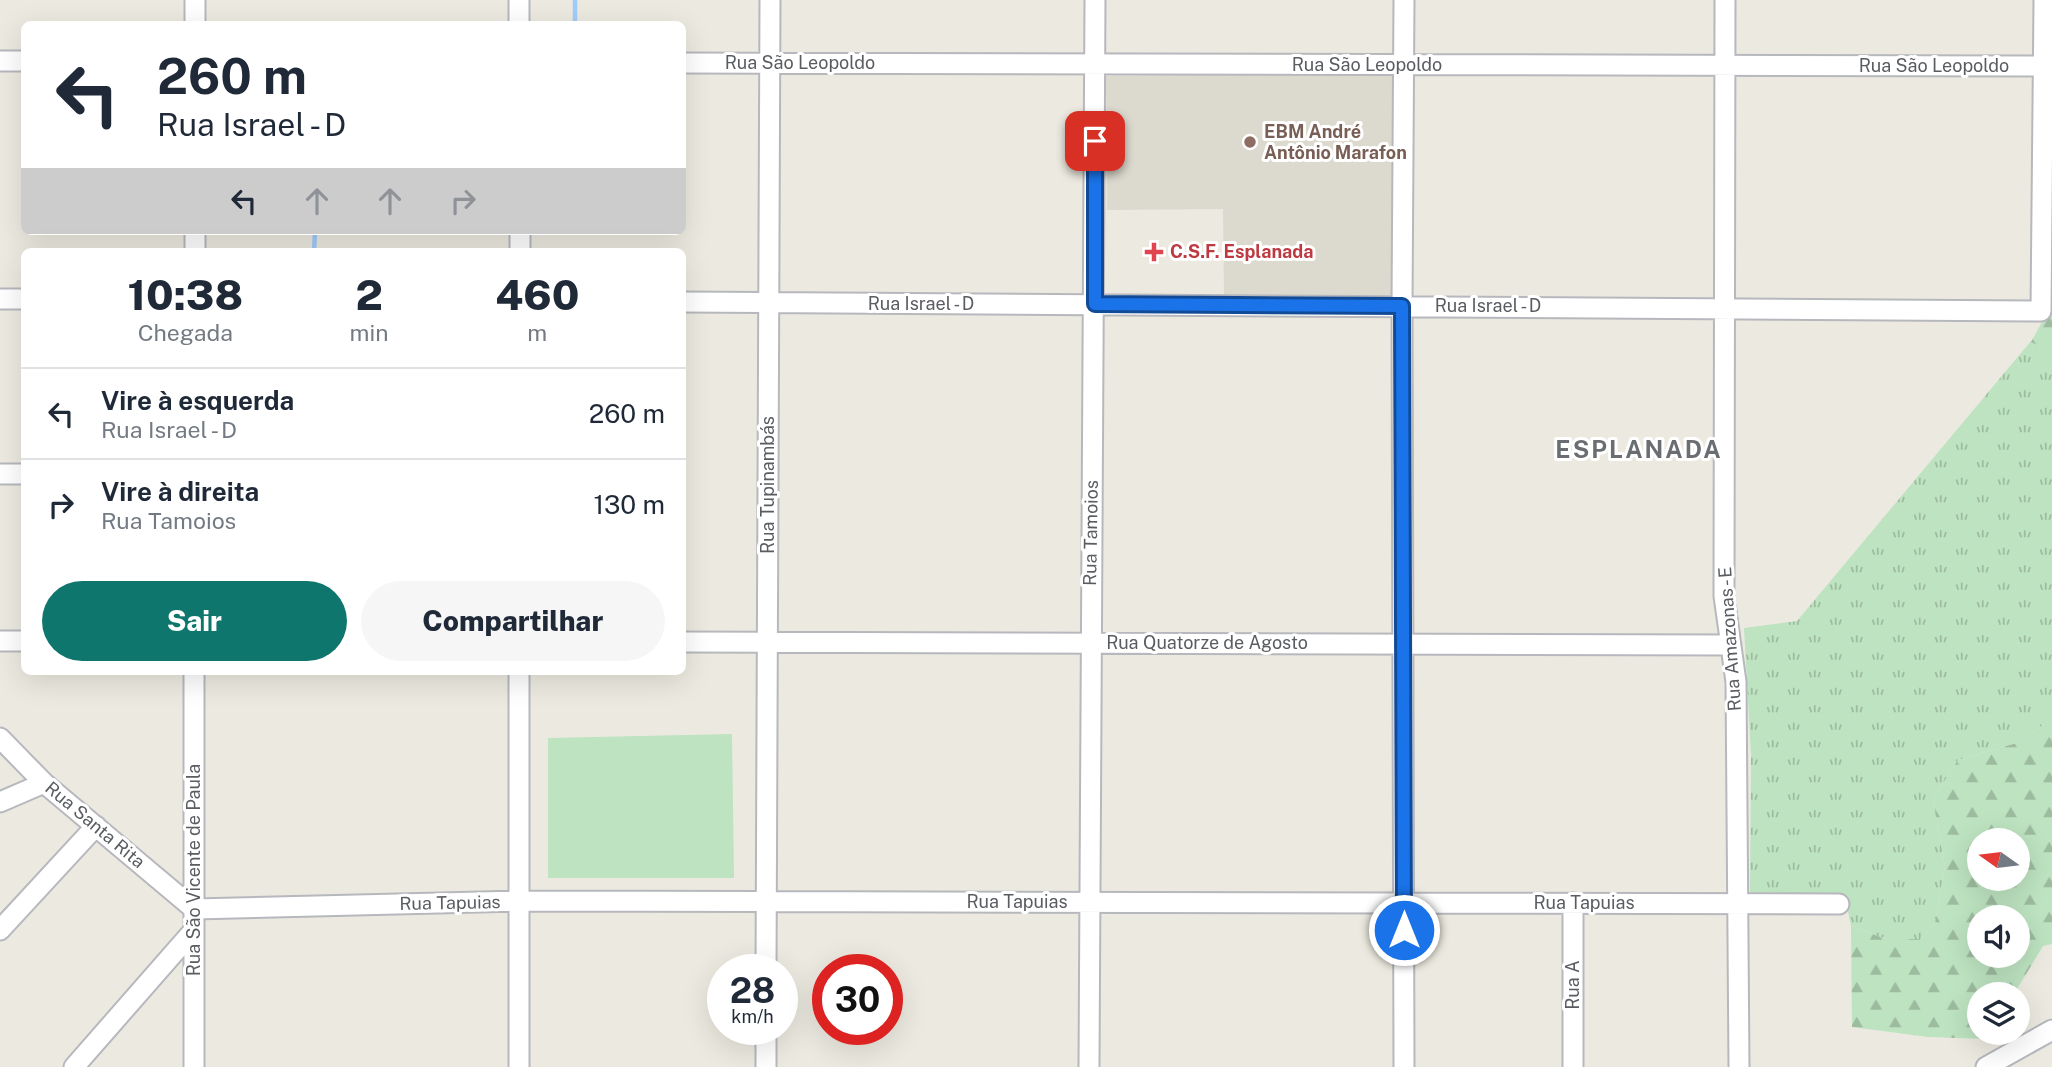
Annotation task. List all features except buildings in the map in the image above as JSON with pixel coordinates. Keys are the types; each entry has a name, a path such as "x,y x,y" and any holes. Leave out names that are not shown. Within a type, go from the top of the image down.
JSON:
{"street":[{"path":"195,0 195,21"},
{"path":"519,0 519,21"},
{"name":"Rua Tupinambás","path":"766,954 770,0"},
{"name":"Rua Tamoios","path":"1089,1067 1095,0"},
{"path":"1404,0 1404,1067"},
{"name":"Rua Amazonas - E","path":"1725,0 1724,596 1735,682 1739,1067"},
{"path":"2044,0 2048,66"},
{"path":"0,61 21,61"},
{"name":"Rua São Leopoldo","path":"686,63 2048,66"},
{"name":"Rua Israel - D","path":"686,302 2041,312 2048,66"},
{"path":"0,299 21,299"},
{"path":"0,474 21,474"},
{"path":"0,641 21,641"},
{"name":"Rua Quatorze de Agosto","path":"686,642 1731,645"},
{"name":"Rua São Vicente de Paula","path":"194,675 194,1067"},
{"path":"519,675 519,1067"},
{"name":"Rua Santa Rita","path":"0,738 44,783 194,909"},
{"path":"0,802 44,783"},
{"path":"0,930 96,826"},
{"name":"Rua Tapuias","path":"194,909 519,901 1839,904"},
{"name":"Rua A","path":"1573,903 1573,1067"},
{"path":"74,1067 194,930"},
{"path":"1986,1067 2052,1030"},
{"path":"766,1045 766,1067"}],"shaded area":[{"name":"EBM André Antônio Marafon","path":"1393,73 1394,295 1224,297 1223,209 1107,210 1106,76"}],"green space":[{"path":"2052,94 2052,353 2031,342 2048,311"},
{"path":"2031,341 2052,353 2052,718 2020,742 1958,760 1933,799 1945,866 1935,923 1920,939 1886,939 1851,926 1845,897 1750,892 1751,755 1744,628 1797,621"},
{"path":"2052,718 2052,944 2043,946 2030,968 2030,905 1967,905 1967,968 2030,968 2021,982 1967,982 1967,1038 1928,1037 1852,1027 1851,926 1886,939 1920,939 1935,923 1945,866 1933,799 1958,760 2020,742"},
{"path":"732,734 734,878 548,878 548,738"}],"waterway":[{"path":"575,0 575,21"},
{"path":"314,248 315,235"}],"place":[{"name":"EBM André Antônio Marafon","path":"1250,142"},
{"name":"C.S.F. Esplanada","path":"1154,252"}],"district":[{"name":"ESPLANADA","path":"1639,450"}],"route":[{"path":"1095,141 1095,304 1402,306 1404,930"}]}
